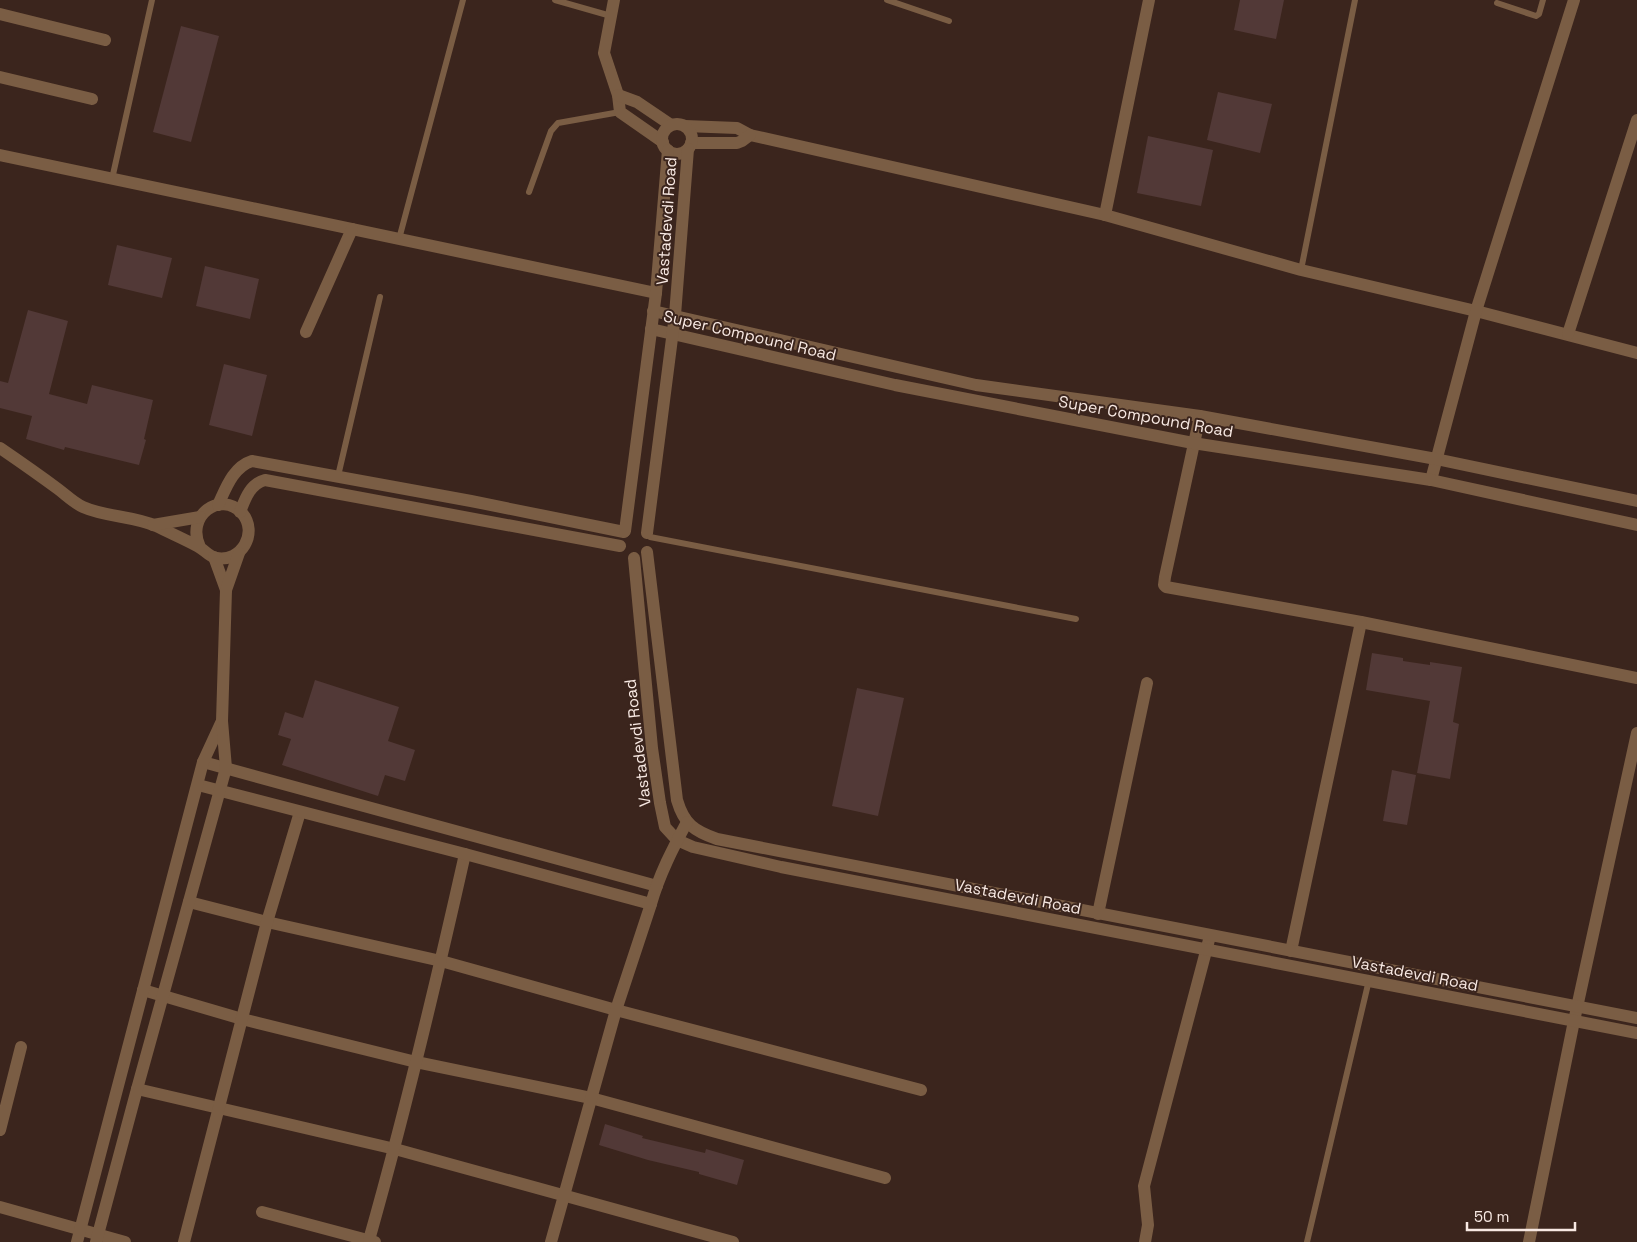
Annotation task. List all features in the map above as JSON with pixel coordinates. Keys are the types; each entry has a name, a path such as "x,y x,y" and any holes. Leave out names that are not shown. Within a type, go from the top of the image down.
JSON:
{"street":[{"path":"614,0 604,53 618,95 620,112"},
{"path":"1105,215 1149,0"},
{"path":"1431,480 1476,311 1574,0"},
{"path":"0,14 105,40"},
{"path":"0,77 92,99"},
{"path":"618,95 637,102 671,125"},
{"name":"Vastadevdi Road","path":"620,112 665,146 656,293 624,532"},
{"path":"1568,334 1637,120"},
{"path":"750,134 742,142 690,146 682,153 677,154 665,146 664,132 671,125 676,124 737,128 750,134 1105,215 1301,270 1476,311 1637,353"},
{"path":"686,126 691,134 690,146"},
{"name":"Vastadevdi Road","path":"648,535 675,315 690,146"},
{"path":"0,156 656,293"},
{"path":"306,332 352,229"},
{"name":"Super Compound Road","path":"653,311 976,385 1200,416 1436,459 1637,501"},
{"name":"Super Compound Road","path":"651,329 895,385 1193,443 1431,480 1637,525"},
{"path":"1200,416 1164,582 1166,587 1361,622 1637,678"},
{"path":"0,448 83,507 154,525 200,547"},
{"path":"218,505 227,486 238,470 245,464 252,462 471,501 624,532"},
{"path":"240,512 246,495 257,482 265,480 620,546"},
{"path":"97,1238 226,768 222,721 226,590 239,553 248,538 249,530 247,522 240,512 227,505 218,505 210,508 200,517 196,530 196,539 200,547 214,557 231,557 239,553"},
{"path":"154,525 200,517"},
{"path":"634,527 639,528 648,535 650,547 647,552 634,558 625,554 620,546 620,539 624,532 634,527"},
{"name":"Vastadevdi Road","path":"647,552 677,800 680,812 687,822 702,834 717,839 1098,914 1637,1018"},
{"path":"214,557 226,590"},
{"name":"Vastadevdi Road","path":"634,558 652,748 660,803 665,827 677,840 701,850 780,867 1637,1033"},
{"path":"1291,951 1361,622"},
{"path":"1098,914 1147,683"},
{"path":"77,1242 204,762 222,721"},
{"path":"1529,1242 1574,1022 1637,733"},
{"path":"204,762 656,886"},
{"path":"198,785 651,904"},
{"path":"184,1242 267,922 300,812"},
{"path":"551,1242 616,1010 656,886 687,822"},
{"path":"262,1212 372,1241 441,961 465,854"},
{"path":"189,902 267,922 441,961 616,1010 921,1090"},
{"path":"1145,1242 1148,1225 1144,1186 1210,936"},
{"path":"143,990 242,1019 416,1062 591,1098 885,1178"},
{"path":"0,1130 3,1104 21,1046"},
{"path":"137,1089 395,1149 733,1242"},
{"path":"0,1207 80,1229 97,1238 125,1242"}],"lane":[{"path":"112,179 152,0"},
{"path":"399,239 463,0"},
{"path":"555,0 611,16"},
{"path":"887,0 949,21"},
{"path":"1301,270 1355,0"},
{"path":"1496,3 1536,16 1539,14 1543,0"},
{"path":"529,192 554,126 558,123 620,112"},
{"path":"338,476 380,297"},
{"path":"648,535 1076,619"},
{"path":"1307,1242 1369,980"}],"building":[{"path":"1240,0 1284,0 1276,39 1234,30"},
{"path":"181,26 219,36 191,142 153,132"},
{"path":"1218,92 1272,104 1260,153 1207,140"},
{"path":"1148,136 1213,150 1201,206 1137,193"},
{"path":"117,245 172,258 162,298 108,285"},
{"path":"205,266 259,279 250,319 196,306"},
{"path":"28,310 68,321 49,394 87,404 92,385 153,400 144,439 146,440 139,465 65,447 64,450 26,439 32,416 0,408 0,381 8,383"},
{"path":"224,364 267,375 252,436 209,425"},
{"path":"1372,653 1403,658 1403,661 1430,665 1430,662 1462,667 1453,722 1459,724 1450,779 1417,773 1430,701 1366,690"},
{"path":"315,680 399,707 388,741 415,750 405,781 385,775 378,796 282,765 291,739 278,735 285,712 303,718"},
{"path":"857,688 904,698 878,816 832,806"},
{"path":"1392,770 1416,775 1407,825 1383,821"},
{"path":"605,1124 643,1136 642,1138 705,1153 706,1149 744,1160 737,1185 699,1174 699,1172 648,1160 599,1145"}]}
